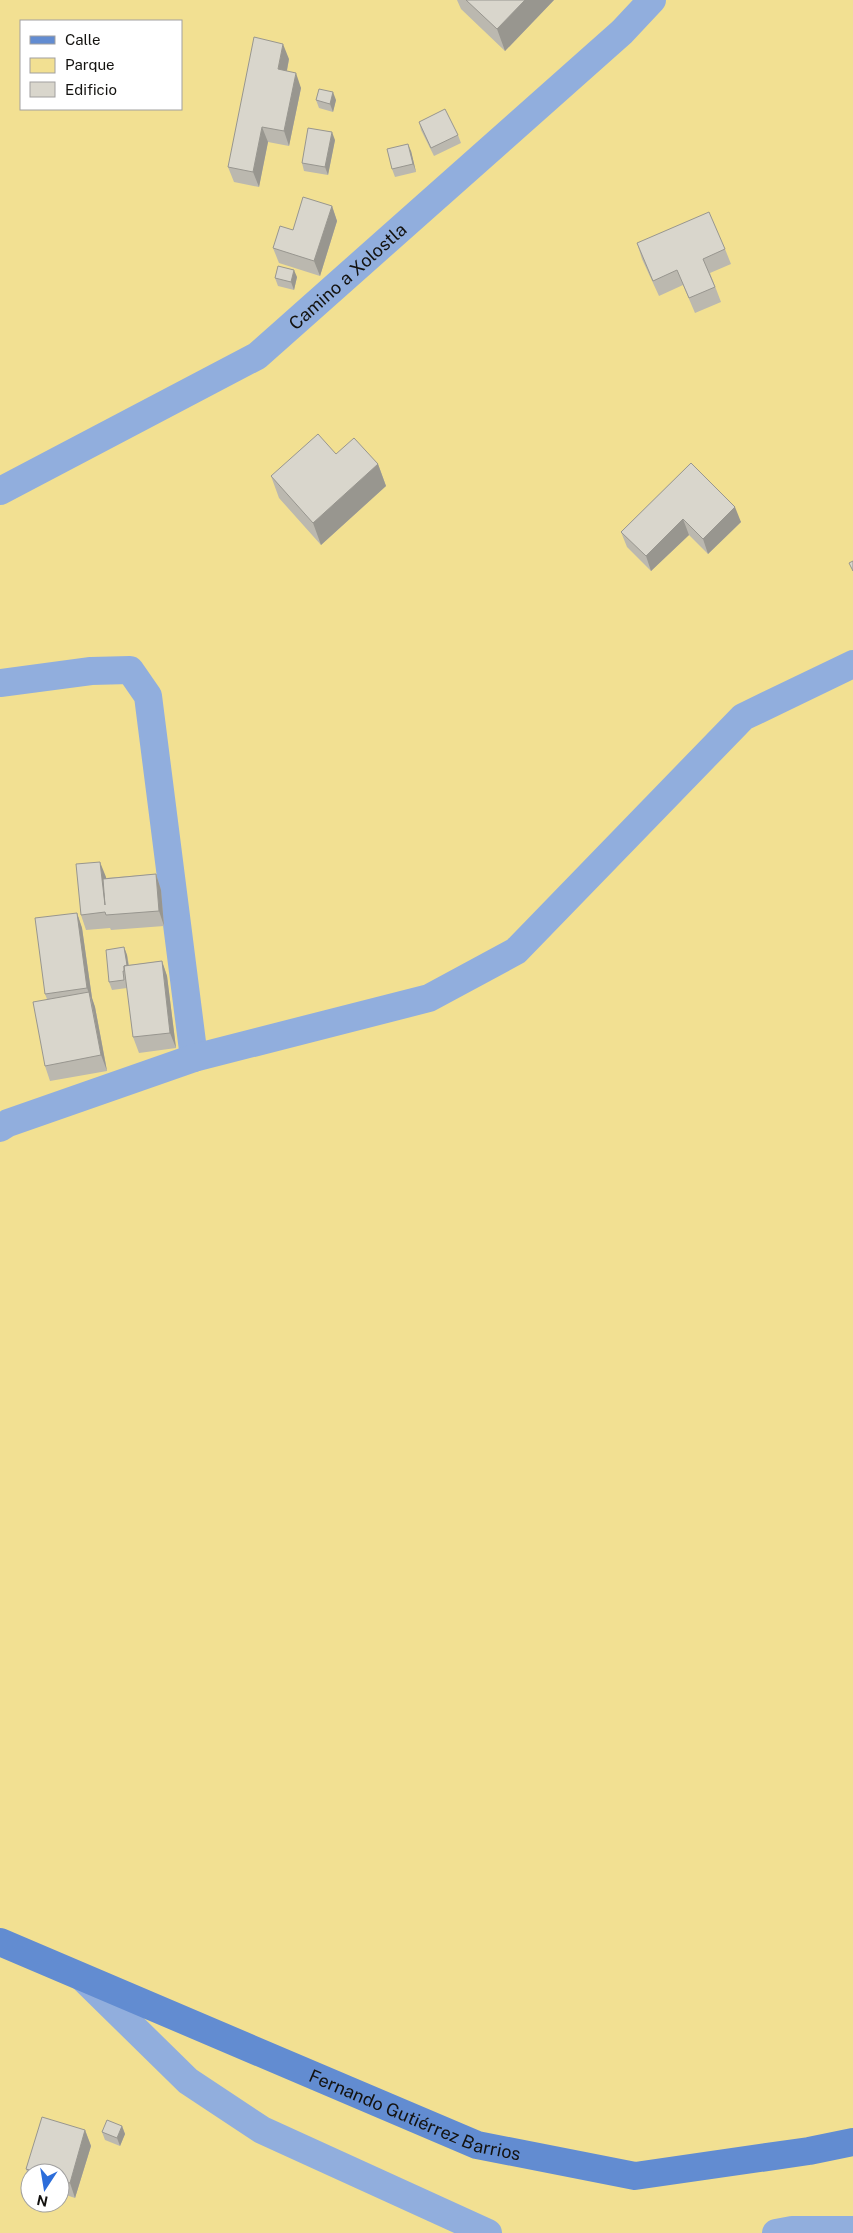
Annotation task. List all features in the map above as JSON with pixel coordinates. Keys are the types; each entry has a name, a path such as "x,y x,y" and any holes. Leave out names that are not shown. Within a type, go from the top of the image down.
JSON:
{"main road":[{"name":"Fernando Gutiérrez Barrios","path":"0,1942 477,2145 635,2176 809,2151 853,2142"}],"street":[{"name":"Camino a Xolostla","path":"0,491 257,356 622,32 652,0"},
{"path":"0,1128 8,1123 194,1058 430,998 516,951 743,717 853,664"},
{"path":"0,683 91,671 130,670 148,696 194,1058"},
{"path":"83,1978 188,2081 262,2130 488,2233"},
{"path":"776,2233 792,2230 853,2230"}],"green space":[{"path":"0,0 853,0 853,2233 0,2233"}],"building":[{"path":"466,0 525,0 497,29"},
{"path":"254,37 283,44 278,69 296,73 284,131 262,127 253,172 228,167"},
{"path":"319,89 333,92 330,104 316,100"},
{"path":"445,109 458,135 431,148 419,122"},
{"path":"308,128 332,132 325,167 302,163"},
{"path":"408,144 413,164 392,169 387,149"},
{"path":"303,197 332,206 314,261 273,248 280,226 293,230"},
{"path":"709,212 725,249 703,259 715,287 689,298 677,270 653,281 637,243"},
{"path":"278,266 294,270 291,282 275,278"},
{"path":"318,434 336,454 354,438 378,464 313,523 271,476"},
{"path":"691,463 735,507 703,539 683,519 646,556 621,532"},
{"path":"853,561 853,571 849,563"},
{"path":"100,862 105,905 103,879 156,874 159,911 106,915 105,912 81,915 76,864"},
{"path":"77,913 87,988 45,994 35,918"},
{"path":"124,947 127,965 124,966 123,971 124,980 109,982 106,950"},
{"path":"162,961 170,1033 133,1037 124,966"},
{"path":"89,992 101,1055 45,1066 33,1002"},
{"path":"42,2117 85,2130 70,2183 70,2163 28,2163"},
{"path":"107,2120 122,2126 117,2138 102,2132"}]}
